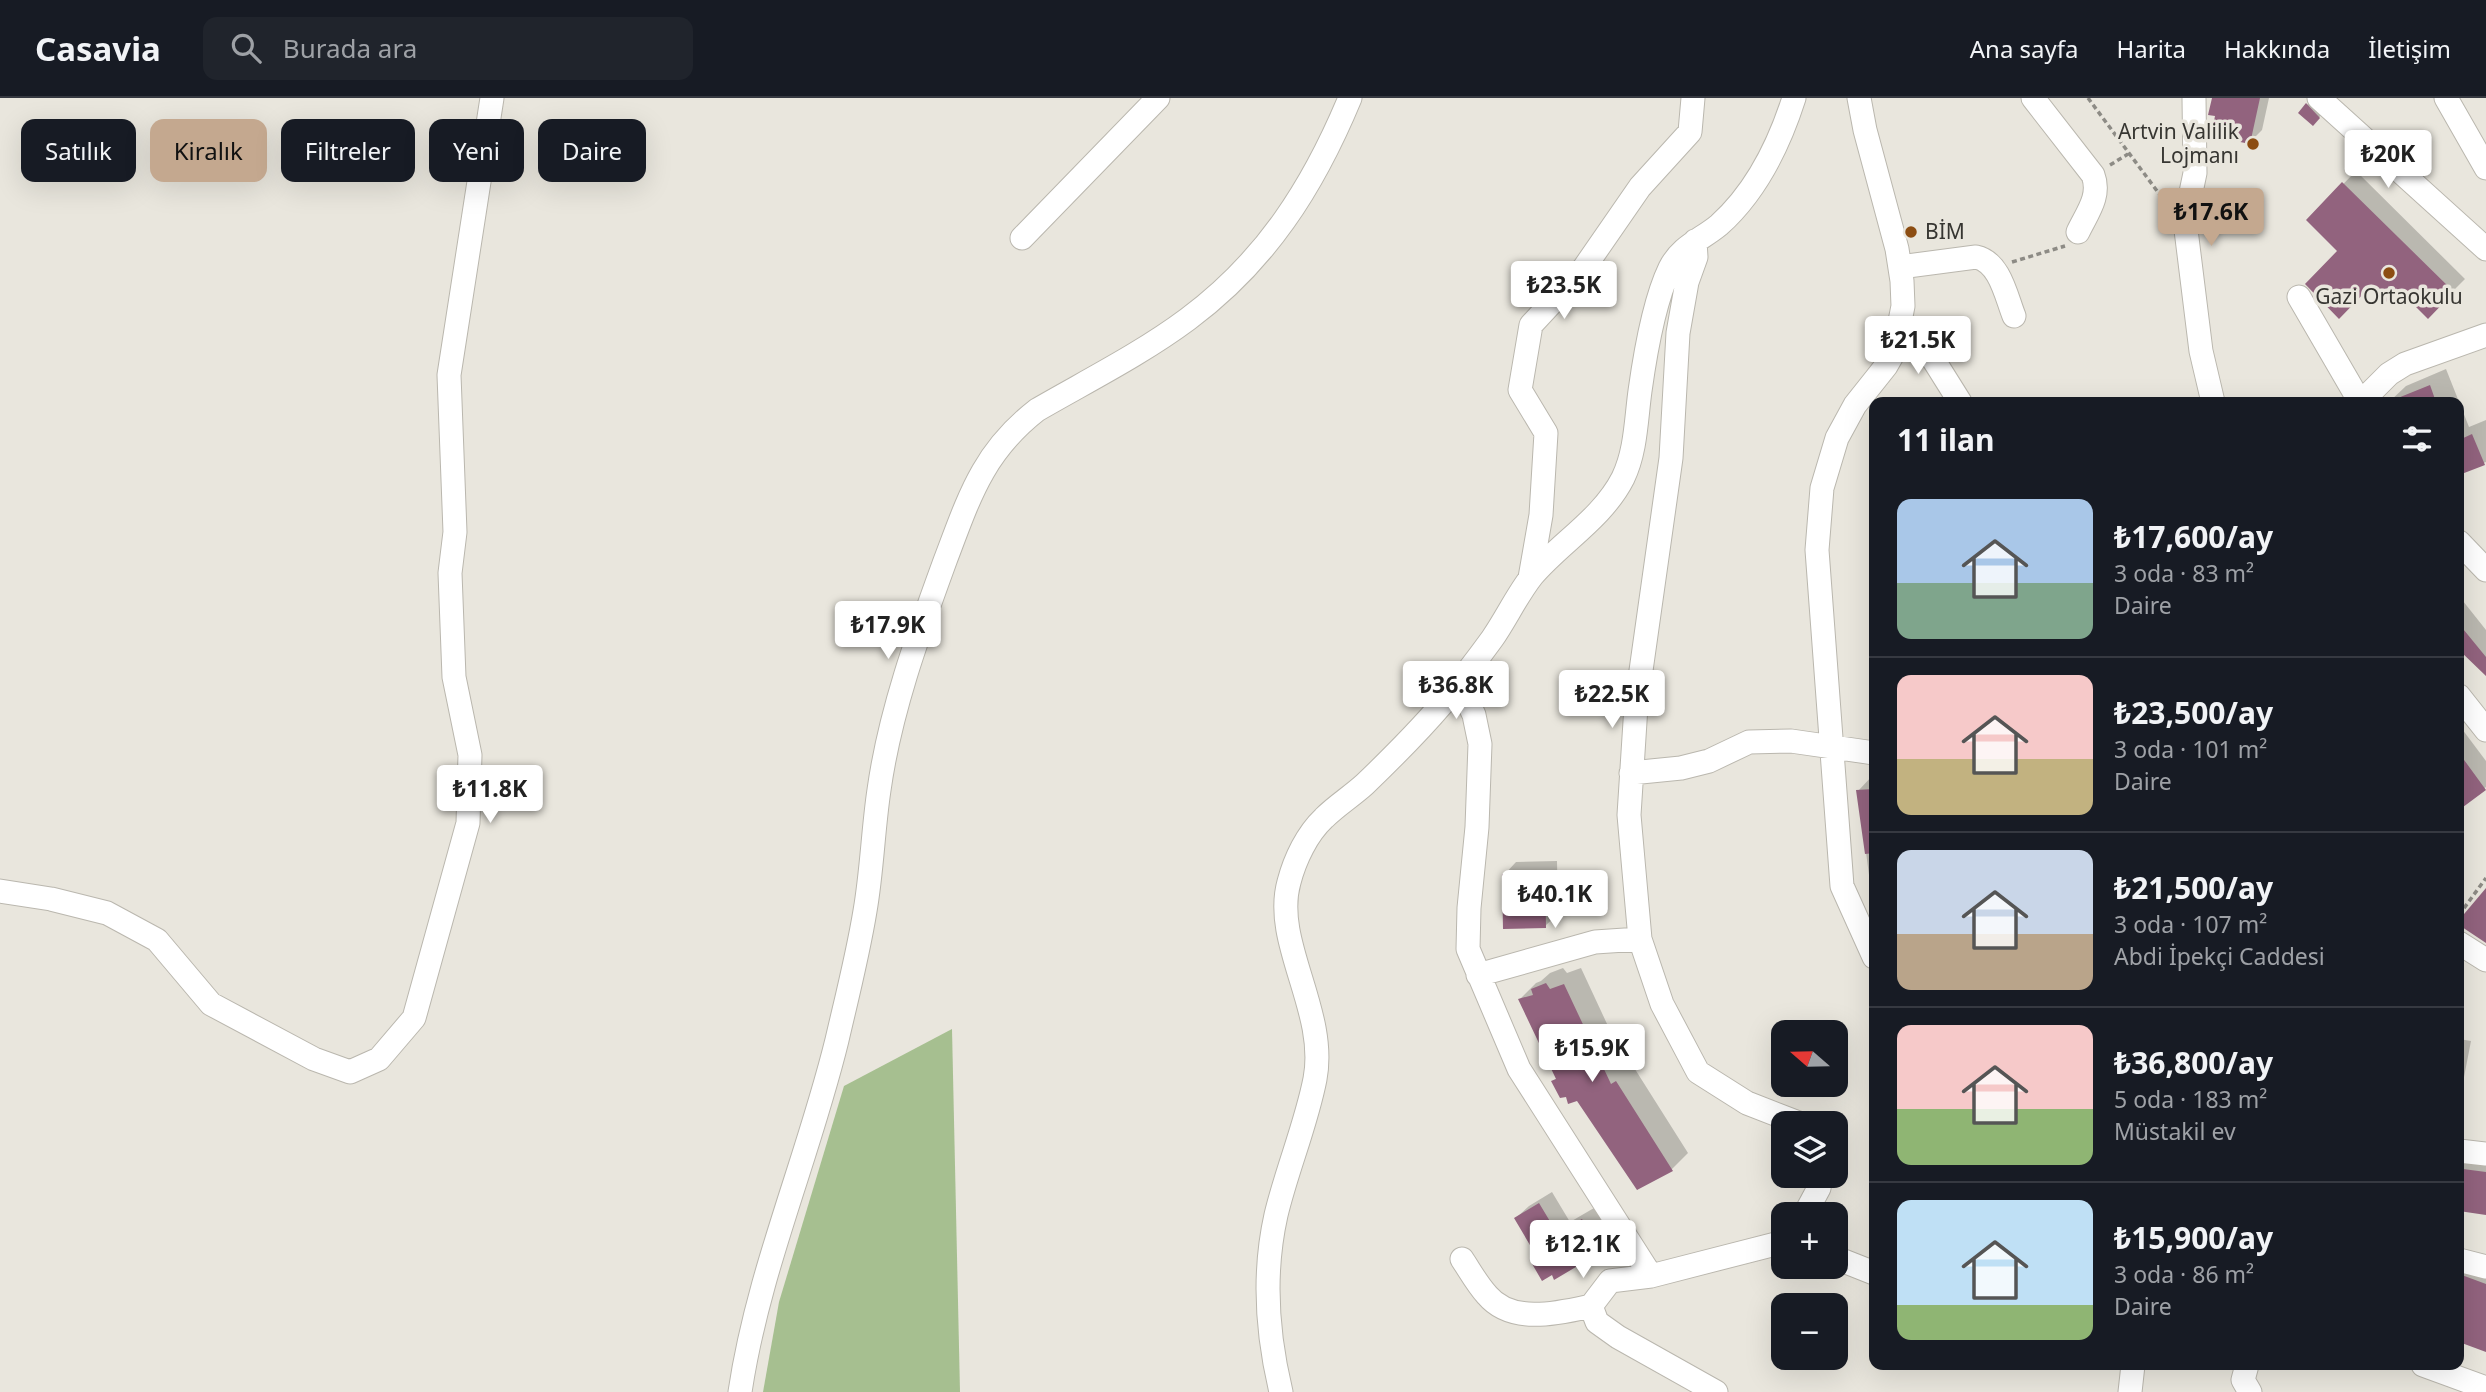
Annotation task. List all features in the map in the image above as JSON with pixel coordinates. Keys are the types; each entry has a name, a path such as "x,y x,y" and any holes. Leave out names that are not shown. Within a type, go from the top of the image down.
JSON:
{"street":[{"path":"0,891 51,899 107,913 157,940 211,1004 314,1059 351,1072 379,1059 414,1018 468,822 470,755 454,677 450,573 455,532 449,375 492,98"},
{"path":"1022,238 1158,98"},
{"path":"740,1392 757,1307 772,1251 822,1098 840,1027 865,911 879,789 897,706 928,608 977,480 1003,440 1037,410 1158,340 1213,299 1239,275 1293,211 1319,168 1350,98"},
{"path":"1530,578 1541,515 1546,433 1520,390 1531,325 1584,268 1640,187 1690,132 1693,98"},
{"path":"1281,1392 1272,1355 1268,1261 1276,1214 1305,1123 1316,1073 1316,1040 1312,1011 1286,916 1285,896 1290,877 1306,839 1324,818 1361,788 1420,729 1493,638 1530,578 1610,499 1629,462 1646,354 1664,284 1675,258 1683,248 1717,226 1752,187 1780,138 1794,98"},
{"path":"1859,98 1900,267 1903,306 1895,352 1855,405 1837,438 1822,488 1817,550 1842,886 1869,946"},
{"path":"2033,98 2093,175 2097,185 2097,193 2078,232"},
{"path":"2194,98 2195,173 2186,216 2201,351 2212,397"},
{"path":"2319,98 2486,249"},
{"path":"2446,98 2486,167"},
{"path":"1695,241 1696,257 1687,282 1678,333 1671,458 1636,706 1629,815 1640,939 1662,1004 1698,1072 1747,1103 1771,1112"},
{"path":"1900,267 1976,257 1990,262 2014,316"},
{"path":"2299,296 2357,397"},
{"path":"1901,323 1918,335 1956,397"},
{"path":"2365,397 2389,374 2405,365 2486,335"},
{"path":"2464,547 2486,569"},
{"path":"1459,682 1474,715 1480,744 1468,950 1519,1069 1651,1276"},
{"path":"2464,702 2486,730"},
{"path":"1631,772 1681,768 1709,761 1749,742 1791,741 1869,752"},
{"path":"1478,975 1595,942 1640,939"},
{"path":"2464,946 2486,960"},
{"path":"2464,1152 2486,1154"},
{"path":"1462,1259 1488,1297 1508,1308 1530,1314 1552,1315 1591,1306 1610,1281 1651,1276 1771,1245"},
{"path":"2464,1261 2486,1267"},
{"path":"1848,1263 1869,1271"},
{"path":"1591,1306 1597,1322 1618,1337 1716,1392"},
{"path":"2130,1392 2132,1370"},
{"path":"2246,1370 2243,1380 2250,1392"},
{"path":"2431,1370 2452,1384 2486,1388"}],"path":[{"path":"2088,98 2165,204 2186,216"},
{"path":"1994,268 2062,248 2078,232"},
{"path":"2464,908 2486,878"}],"green space":[{"path":"952,1029 960,1392 763,1392 779,1302 844,1086"}],"building":[{"name":"Artvin Valilik Lojmanı","path":"2212,98 2260,98 2250,144 2211,136 2215,116 2208,115"},
{"path":"2306,103 2320,118 2313,126 2298,113"},
{"name":"Gazi Ortaokulu","path":"2342,182 2454,292 2428,319 2398,289 2386,302 2370,287 2339,319 2305,284 2337,251 2306,220"},
{"path":"2430,385 2434,397 2400,397"},
{"path":"2472,434 2485,465 2464,473 2464,438"},
{"path":"2464,630 2486,657 2486,676 2464,655"},
{"path":"2464,760 2486,790 2464,806"},
{"path":"1869,789 1869,854 1865,854 1856,790"},
{"path":"1545,873 1546,928 1503,929 1502,874"},
{"path":"2486,888 2486,943 2464,928 2464,914"},
{"path":"1546,983 1550,989 1564,984 1611,1084 1616,1081 1673,1171 1637,1190 1577,1101 1568,1104 1566,1097 1560,1098 1551,1081 1556,1079 1518,999 1533,995 1531,989"},
{"path":"2464,1169 2486,1172 2486,1215 2464,1212"},
{"path":"1539,1203 1557,1233 1582,1219 1601,1252 1554,1280 1552,1275 1542,1281 1531,1262 1537,1257 1514,1218"},
{"path":"2464,1276 2486,1284 2486,1352 2464,1344"}],"place":[{"name":"Artvin Valilik Lojmanı","path":"2253,144"},
{"name":"BİM","path":"1911,232"},
{"name":"Gazi Ortaokulu","path":"2389,273"}]}
